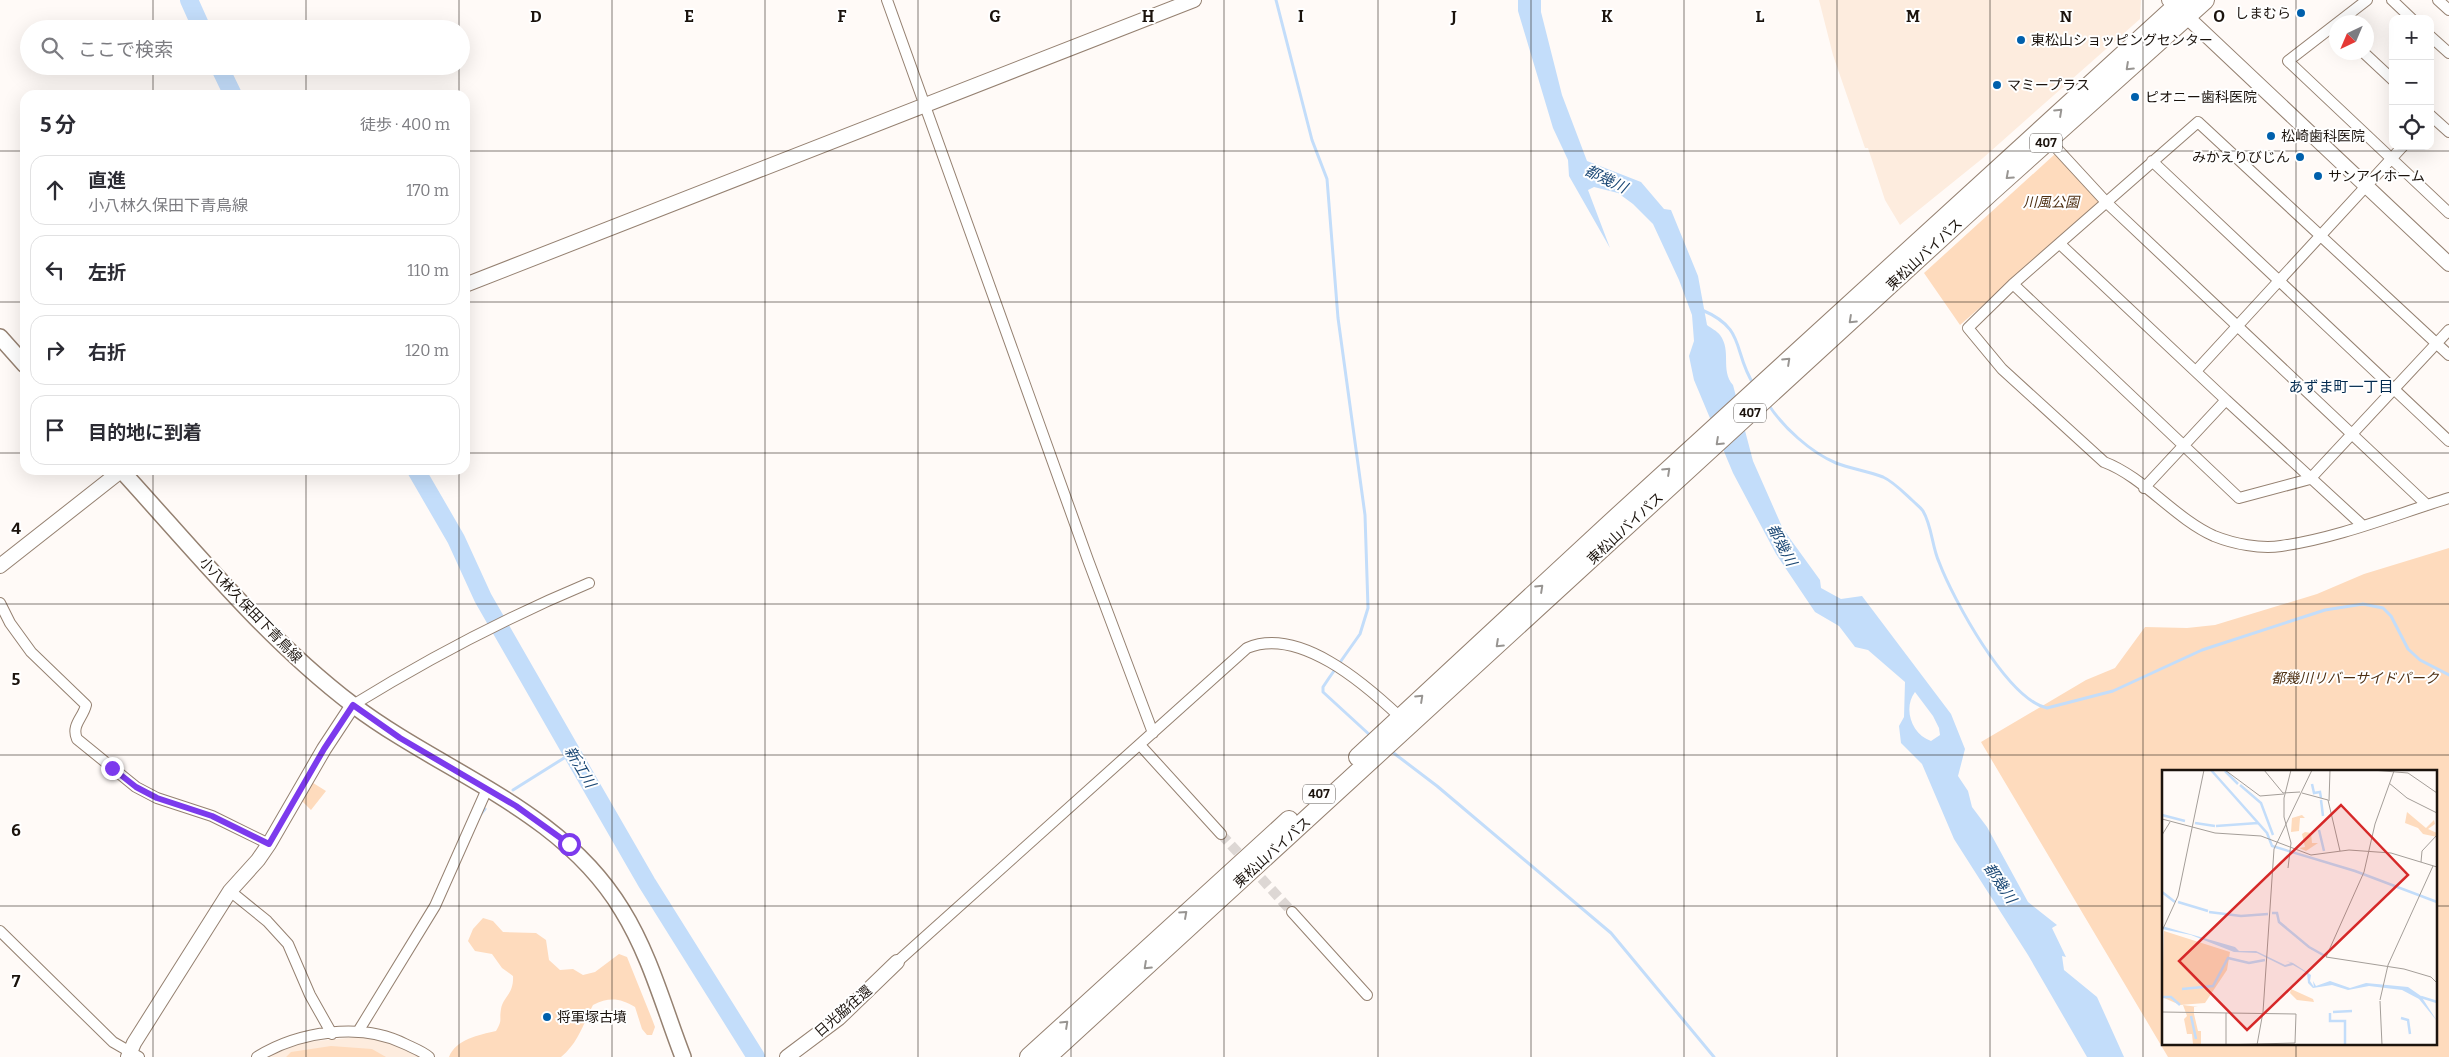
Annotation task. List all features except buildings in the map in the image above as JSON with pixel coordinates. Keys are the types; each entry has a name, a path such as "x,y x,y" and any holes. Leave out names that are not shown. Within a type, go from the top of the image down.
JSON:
{"highway":[{"name":"東松山バイパス","path":"1047,1057 1884,281 2178,5 2205,0"},
{"name":"東松山バイパス","path":"1884,281 2049,140 2178,5"},
{"name":"東松山バイパス","path":"1029,1057 1235,867 1346,769 1400,717 1609,534"}],"main road":[{"path":"1,339 20,360"},
{"name":"小八林久保田下青鳥線","path":"127,475 278,641 353,705 400,738 544,824 569,844 590,866 623,911 638,941 683,1057"}],"street":[{"path":"887,0 1088,560 1153,733"},
{"path":"470,282 1194,0"},
{"path":"2349,15 2367,0"},
{"path":"2392,0 2408,15"},
{"path":"2438,0 2449,10"},
{"path":"2178,5 2449,264"},
{"path":"2329,30 2288,61 2449,213"},
{"path":"2434,40 2449,53"},
{"path":"2372,60 2389,76"},
{"path":"2434,119 2449,132"},
{"path":"2449,355 2198,122 2013,284 1968,328 2002,369 2104,462 2118,467 2144,488 2214,535 2244,545 2279,546 2325,536 2449,498"},
{"path":"2049,140 2107,203 2354,433 2427,505"},
{"path":"2196,371 2399,150"},
{"path":"2152,161 2449,441"},
{"path":"2060,244 2362,525"},
{"path":"2013,284 2240,498 2310,478 2449,330"},
{"path":"2144,488 2226,400"},
{"path":"0,566 116,475"},
{"path":"0,932 113,1042 132,1055 202,933 230,891 258,860 269,844 324,749 353,705 474,634 522,611 589,583"},
{"path":"0,603 10,623 31,652 86,705 84,712 76,723 74,733 77,739 136,787 150,794 212,816 269,844"},
{"path":"897,962 1247,648 1258,643 1290,645 1322,658 1372,692 1400,717"},
{"path":"1140,745 1221,834"},
{"path":"359,1030 435,906 487,789"},
{"path":"230,891 267,921 288,944 310,994 332,1034"},
{"path":"1292,912 1368,995"},
{"name":"日光脇往還","path":"787,1057 839,1018 897,962"},
{"path":"257,1057 272,1048 309,1036 359,1030 393,1037 429,1057"}],"shaded area":[{"path":"1819,0 2141,0 2140,19 1983,158 1900,225 1885,200 1868,148 1865,148 1833,55"},
{"path":"358,1037 382,1039 402,1046 420,1057 266,1057 305,1042"}],"green space":[{"name":"川風公園","path":"2055,154 2098,199 2098,205 1960,325 1924,273"},
{"name":"都幾川リバーサイドパーク","path":"2449,548 2449,1057 2168,1057 1981,742 2086,680 2115,668 2145,627 2187,628 2215,625 2317,594 2364,574"},
{"path":"310,781 326,791 311,810 300,799"},
{"path":"483,918 493,921 503,932 536,933 546,940 549,960 560,970 573,969 583,975 595,972 619,954 627,957 655,1027 652,1035 647,1035 642,1029 635,1007 619,1000 609,1000 593,1005 580,1033 561,1057 449,1057 452,1051 462,1042 496,1031 500,1022 502,1005 512,987 513,976 502,968 492,954 475,951 468,941 473,929"},
{"path":"331,1046 372,1049 386,1057 286,1057 291,1052"}],"water":[{"name":"都幾川","path":"1518,0 1541,0 1541,12 1562,95 1587,161 1641,182 1664,209 1671,210 1698,276 1707,325 1719,334 1725,347 1727,373 1733,385 1753,461 1783,529 1820,580 1821,588 1841,599 1862,596 1951,714 1965,749 1958,776 1968,791 1972,807 1987,827 2028,902 2057,925 2052,928 2066,957 2062,956 2064,970 2097,997 2124,1057 2087,1057 2028,955 1954,839 1922,764 1901,743 1899,726 1904,717 1905,682 1868,650 1855,647 1839,626 1815,612 1776,554 1733,473 1694,380 1689,356 1694,341 1692,315 1679,280 1653,224 1633,204 1618,193 1594,187 1588,190 1610,248 1569,176 1568,160 1553,128 1518,11","holes":["1915,692 1933,716 1940,735 1931,741 1918,733 1911,720 1910,705 1911,698"]}],"waterway":[{"name":"新江川","path":"189,0 198,20"},
{"path":"1276,0 1312,140 1327,179 1338,318 1365,515 1368,608 1360,634 1323,687 1323,692 1372,737"},
{"name":"新江川","path":"223,75 231,90"},
{"path":"1702,310 1716,317 1732,333 1737,342 1747,373 1754,385"},
{"path":"1768,404 1789,430 1807,446 1836,463 1887,479 1923,511 1946,579 1983,646 2015,687 2031,701 2047,708 2113,691 2202,650 2325,610 2363,604 2383,608 2391,616 2408,649 2420,660 2449,675"},
{"name":"新江川","path":"419,475 456,539 483,598 647,883 756,1057"},
{"path":"1391,751 1437,786 1611,933 1714,1057"},
{"path":"513,790 572,753"},
{"path":"480,815 485,809"}],"tunnel":[{"path":"1221,834 1292,912"}],"place":[{"name":"しまむら","path":"2301,13"},
{"name":"東松山ショッピングセンター","path":"2021,40"},
{"name":"マミープラス","path":"1997,85"},
{"name":"ピオニー歯科医院","path":"2135,97"},
{"name":"松崎歯科医院","path":"2271,136"},
{"name":"みかえりびじん","path":"2300,157"},
{"name":"サンアイホーム","path":"2318,176"},
{"name":"将軍塚古墳","path":"547,1017"}],"district":[{"name":"あずま町一丁目","path":"2341,387"}],"route":[{"path":"112,768 136,787 157,798 212,816 269,844 324,749 353,705 400,738 544,824 569,844"}]}
